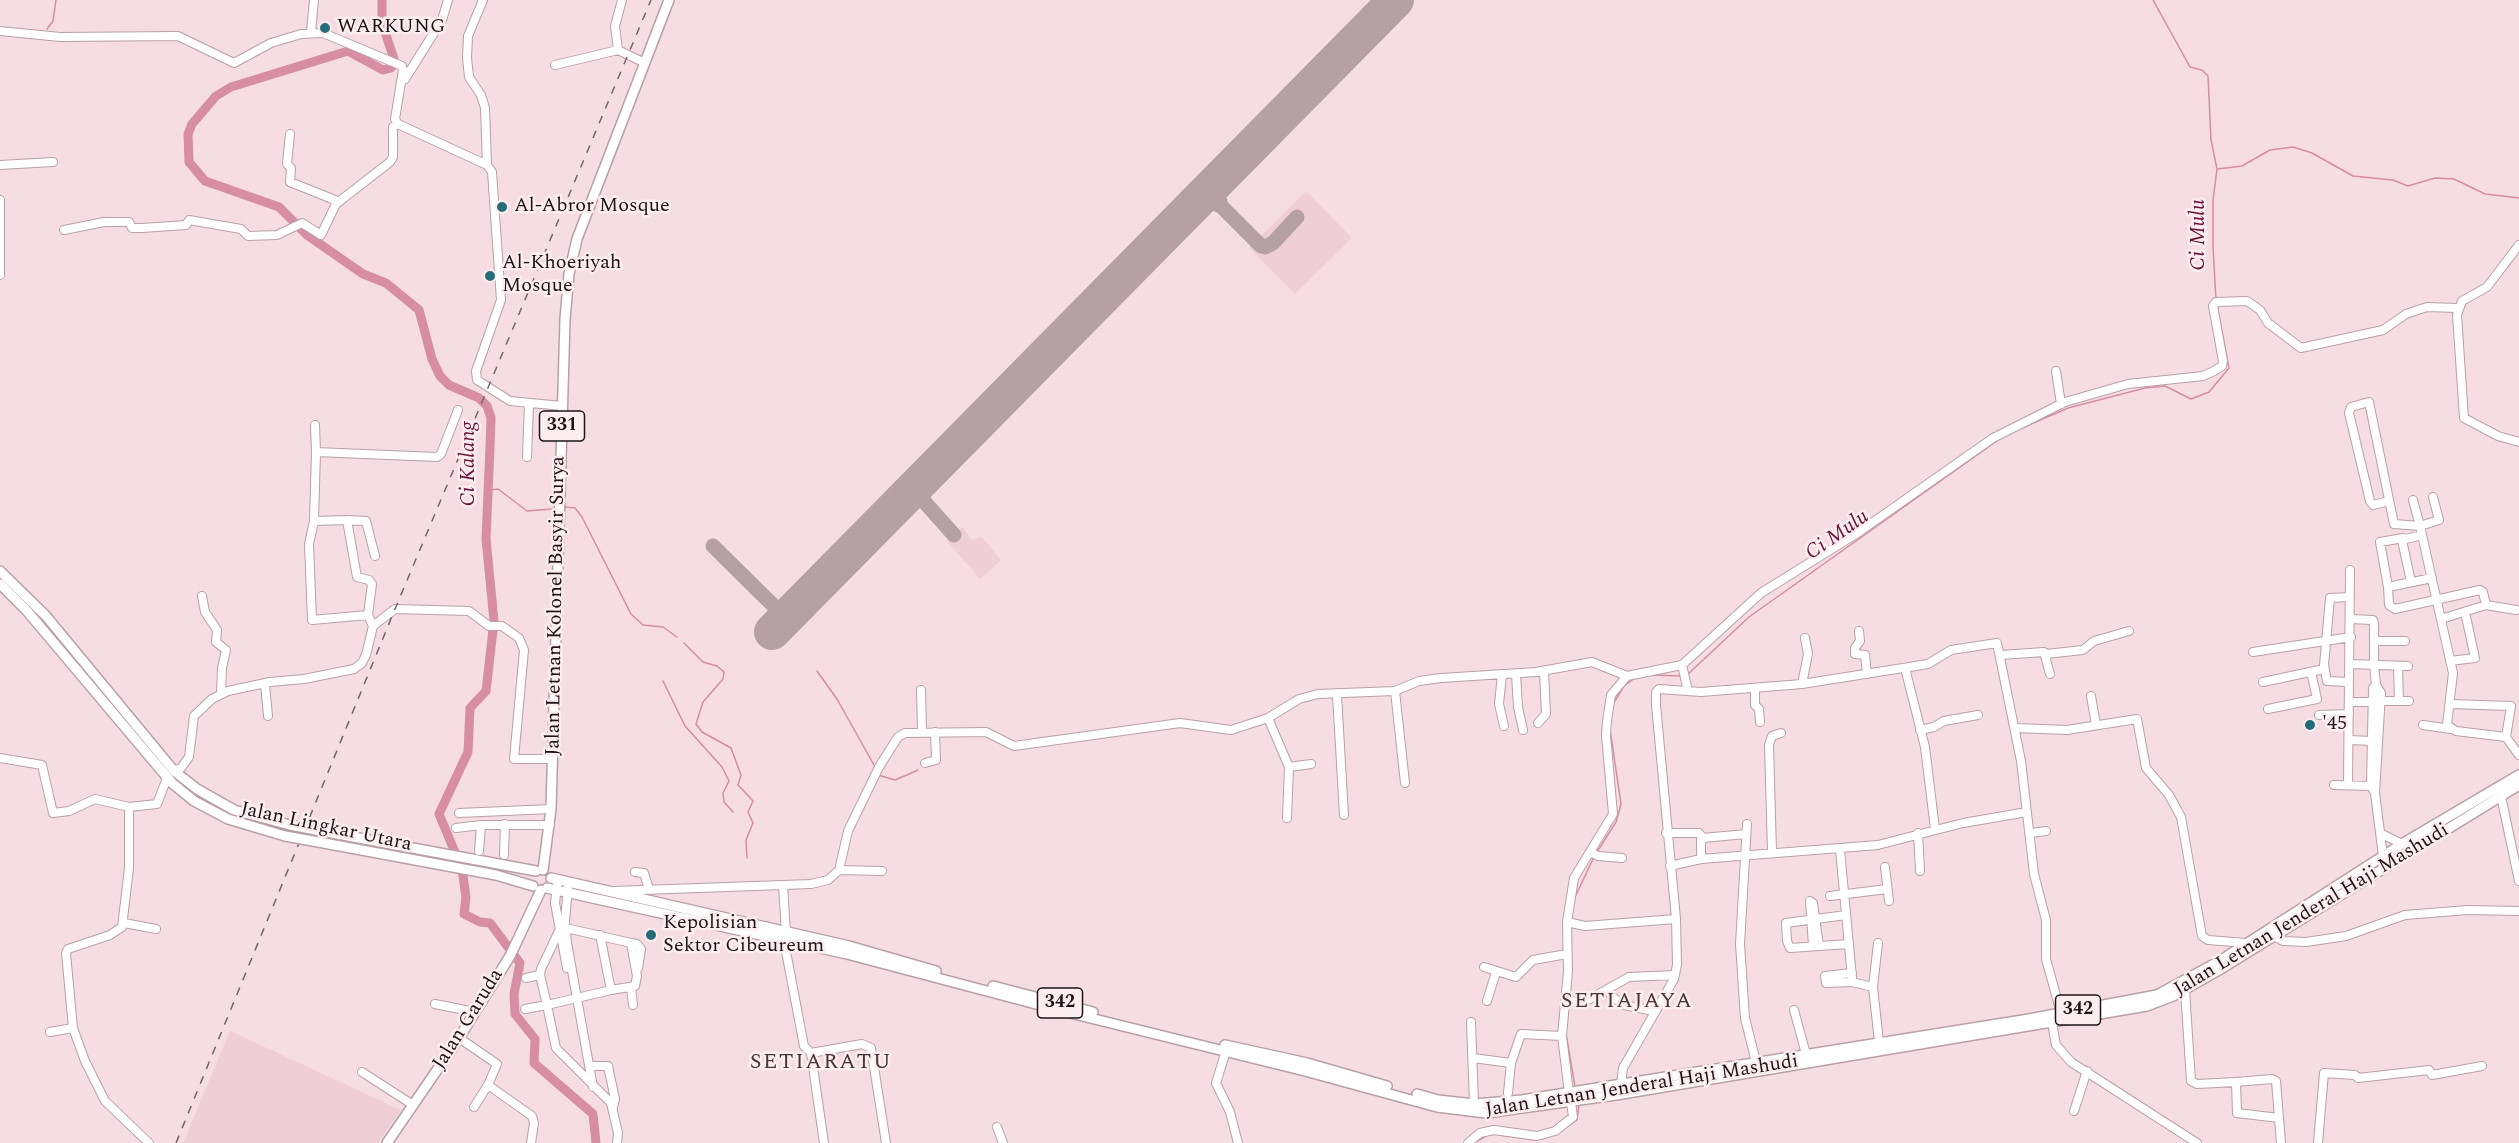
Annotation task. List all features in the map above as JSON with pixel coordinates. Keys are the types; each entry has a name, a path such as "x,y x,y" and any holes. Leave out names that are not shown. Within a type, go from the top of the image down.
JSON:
{"main road":[{"name":"Jalan Letnan Kolonel Basyir Surya","path":"544,888 532,877 540,870 550,825 565,319 571,261 669,0"},
{"name":"Jalan Lingkar Utara","path":"0,571 35,603 174,771 197,789 234,810 290,825 444,854 476,855 540,870"},
{"name":"Jalan Lingkar Utara","path":"0,584 27,611 167,778 194,801 228,819 285,836 476,871 544,888"},
{"path":"27,611 35,603"},
{"path":"128,731 136,724"},
{"name":"Jalan Letnan Jenderal Haji Mashudi","path":"555,879 726,923 948,975 1455,1110 1486,1113 1538,1102 2052,1023 2169,991 2402,844 2519,775"},
{"name":"Jalan Letnan Jenderal Haji Mashudi","path":"1582,1096 1621,1084 1878,1042 2061,1013 2147,1006 2186,990 2519,785"},
{"path":"228,819 234,810"},
{"path":"406,857 409,847"},
{"path":"540,870 555,879 544,888"},
{"name":"Jalan Letnan Jenderal Haji Mashudi","path":"544,888 726,923"},
{"name":"Jalan Garuda","path":"387,1143 459,1038 510,956 544,888"},
{"name":"Jalan Letnan Jenderal Haji Mashudi","path":"848,950 1226,1051 1307,1063 1438,1100 1474,1104 1538,1102"}],"street":[{"path":"311,32 314,0"},
{"path":"400,91 408,71 442,20 448,0"},
{"path":"483,0 468,36 467,58 468,74 481,95 485,108 487,165 494,183 501,300 476,377 479,382 503,398 529,405 562,406"},
{"path":"618,50 615,26 622,0"},
{"path":"0,31 60,37 178,36 232,63 271,43 311,32 323,33 398,64 404,70 394,119 398,124 487,165"},
{"path":"555,65 618,50 645,63"},
{"path":"64,230 104,222 129,222 132,228 142,228 186,225 189,220 242,229 248,236 277,235 298,224 321,235 336,204 393,158 393,127 398,124"},
{"path":"290,134 287,164 291,168 290,182 335,200 336,204"},
{"path":"0,165 53,162"},
{"path":"0,200 0,275"},
{"path":"2519,245 2487,287 2462,301 2457,308 2464,418 2498,436 2519,442"},
{"path":"607,891 783,885 825,881 839,870 848,831 879,767 899,735 922,731 986,732 1014,746 1180,723 1231,730 1268,718 1299,699 1318,694 1395,691 1419,681 1544,671 1592,662 1627,676 1683,670 1761,593 1859,531 1986,442 2061,404 2128,384 2203,376 2214,371 2223,364 2213,306 2218,301 2247,301 2260,310 2268,323 2301,348 2383,330 2406,314 2427,307 2457,308"},
{"path":"2056,371 2061,404"},
{"path":"2389,501 2373,505 2370,501 2349,413 2350,407 2369,402 2394,524 2420,526 2439,520 2433,497"},
{"path":"527,457 529,405"},
{"path":"316,452 437,457 441,454 458,410"},
{"path":"315,424 314,521 309,544 312,620 368,615"},
{"path":"2413,500 2453,673 2447,725 2451,729"},
{"path":"174,771 181,768 189,757 194,716 221,693 358,667 366,655 373,626 368,615 372,584 369,580 359,579 356,574 347,520"},
{"path":"314,521 366,521 375,556"},
{"path":"2422,535 2380,542 2389,605 2395,609 2480,590 2483,591 2486,605"},
{"path":"2403,538 2410,582"},
{"path":"2348,785 2350,570"},
{"path":"2388,587 2432,578"},
{"path":"202,596 205,612 217,630 216,642 226,649 222,668 221,693"},
{"path":"2349,597 2330,598 2324,669 2327,681 2349,682"},
{"path":"2441,619 2486,605 2516,610"},
{"path":"373,626 396,609 469,611 489,626 502,626 519,638 525,650 514,759 553,759"},
{"path":"2450,661 2475,658 2465,612"},
{"path":"2351,619 2374,620 2374,665 2376,685 2380,690 2376,702 2372,741 2373,789 2382,834 2383,856"},
{"path":"1859,631 1860,640 1855,648 1856,654 1865,655 1867,674"},
{"path":"2001,655 2083,650 2094,640 2129,631"},
{"path":"2253,652 2325,639 2351,637"},
{"path":"1802,684 1808,654 1805,638"},
{"path":"2375,641 2405,641"},
{"path":"1621,1084 1624,1064 1642,1038 1654,1011 1676,975 1676,919 1666,833 1656,694 1659,689 1755,688 1802,684 1931,663 1951,650 1997,643 2001,655 2031,833 2034,874 2046,920 2046,959 2061,1013"},
{"path":"2046,654 2050,674"},
{"path":"2350,664 2408,666"},
{"path":"2398,666 2399,701"},
{"path":"1905,668 1929,770 1935,829"},
{"path":"2263,682 2324,669"},
{"path":"1683,670 1687,687"},
{"path":"1538,723 1546,714 1544,671"},
{"path":"2268,709 2317,699 2312,672"},
{"path":"1502,674 1499,704 1504,726"},
{"path":"1516,674 1518,707 1523,730"},
{"path":"1468,1143 1480,1133 1494,1130 1538,1136 1555,1131 1573,1117 1562,1036 1567,1003 1567,951 1572,923 1575,878 1594,854 1613,814 1606,728 1611,695 1627,676"},
{"path":"265,684 268,717"},
{"path":"1755,688 1755,705 1760,722"},
{"path":"921,690 922,731"},
{"path":"1395,691 1405,783"},
{"path":"1337,695 1344,815"},
{"path":"2091,696 2096,725"},
{"path":"2349,702 2409,701"},
{"path":"2373,789 2376,702"},
{"path":"2450,704 2511,706 2505,737"},
{"path":"2319,715 2349,714"},
{"path":"1920,730 1934,727 1944,721 1978,715"},
{"path":"1268,718 1289,767 1287,818"},
{"path":"2014,728 2055,730 2134,718 2138,721 2145,765 2169,795 2181,817 2202,936 2208,940 2246,943"},
{"path":"2423,725 2505,737 2519,755"},
{"path":"926,763 936,759 935,732"},
{"path":"1772,852 1768,745 1772,736 1781,733"},
{"path":"2349,740 2372,741"},
{"path":"0,758 22,759 43,765 53,813 69,811 93,800 129,807 157,804 167,778"},
{"path":"1289,767 1311,764"},
{"path":"2334,785 2373,789"},
{"path":"2501,796 2519,880"},
{"path":"129,807 129,868 124,922 121,929 67,950 74,1028 99,1092 125,1122 149,1143"},
{"path":"459,813 551,809"},
{"path":"1670,866 1701,859 1746,857 1772,852 1839,850 1896,841 1935,829 2027,812"},
{"path":"456,828 505,824 550,825"},
{"path":"504,855 505,824"},
{"path":"1747,824 1740,944 1745,1018 1756,1062"},
{"path":"476,855 481,825"},
{"path":"2031,833 2046,831"},
{"path":"1666,833 1699,833 1701,859"},
{"path":"1918,833 1920,871"},
{"path":"1701,837 1746,834"},
{"path":"2382,834 2402,844"},
{"path":"1839,850 1852,982"},
{"path":"1594,854 1622,858"},
{"path":"1885,867 1889,901"},
{"path":"839,870 882,872"},
{"path":"635,872 644,873 649,889"},
{"path":"568,882 565,944 593,1087"},
{"path":"783,885 785,937 801,1039 805,1048 811,1053 824,1143"},
{"path":"544,888 564,929"},
{"path":"1830,896 1887,889"},
{"path":"2272,935 2283,941 2306,942 2346,936 2405,915 2468,910 2519,910"},
{"path":"1846,915 1788,922 1785,925 1789,947 1849,944"},
{"path":"1572,923 1676,919"},
{"path":"1814,919 1816,946"},
{"path":"124,922 156,929"},
{"path":"525,1009 577,1000 636,984 637,976 631,943 564,929"},
{"path":"564,929 551,946 541,966 540,975 557,1049 613,1107"},
{"path":"600,935 611,990"},
{"path":"1878,943 1873,987 1878,1042"},
{"path":"551,946 565,944"},
{"path":"1484,967 1518,977 1533,960 1567,951"},
{"path":"1487,1001 1496,972"},
{"path":"1852,973 1830,975 1824,978 1826,983 1852,982 1873,987"},
{"path":"526,978 540,975"},
{"path":"1567,1003 1588,1000 1629,977 1676,975"},
{"path":"631,987 633,1005"},
{"path":"2186,990 2190,1079 2197,1084 2272,1079 2276,1081 2281,1143"},
{"path":"1611,996 1624,1005 1654,1011"},
{"path":"435,1004 475,1012"},
{"path":"1794,1010 1806,1054"},
{"path":"1471,1022 1474,1104"},
{"path":"2052,1023 2054,1040 2059,1050 2197,1143"},
{"path":"50,1032 74,1028"},
{"path":"1508,1093 1511,1063 1521,1034 1562,1036"},
{"path":"459,1038 497,1064 488,1085 474,1107"},
{"path":"811,1053 862,1044 871,1047 886,1143"},
{"path":"1226,1051 1216,1083 1229,1109 1238,1143"},
{"path":"1473,1059 1511,1063"},
{"path":"590,1066 609,1066 615,1098 613,1107 618,1142"},
{"path":"2318,1143 2323,1073 2355,1075 2358,1078 2429,1070 2432,1075 2482,1066"},
{"path":"2074,1111 2087,1071"},
{"path":"362,1072 413,1105"},
{"path":"2236,1082 2237,1113 2280,1118"},
{"path":"488,1085 532,1116 534,1123 531,1143"},
{"path":"997,1127 1003,1143"}],"shaded area":[{"path":"1306,191 1352,238 1295,294 1249,248"},
{"path":"962,527 972,540 982,537 1001,560 980,579 948,542"},
{"path":"230,1031 401,1110 378,1143 183,1143"}],"waterway":[{"path":"47,29 53,21 56,0"},
{"name":"Ci Kalang","path":"382,0 382,23 394,59 391,68 383,70 348,51 231,87 216,96 192,124 188,134 189,162 205,181 279,207 307,235 363,274 386,283 419,310 432,359 440,376 449,385 479,398 487,406 491,418 486,539 494,621 486,691 470,708 468,752 439,814 462,869 466,897 464,914 480,922 490,923 520,963 514,994 515,1014 535,1039 534,1063 593,1114 596,1143"},
{"name":"Ci Mulu","path":"2153,0 2190,67 2202,70 2208,76 2211,140 2217,169 2213,200 2216,300"},
{"path":"2218,169 2242,166 2270,150 2293,147 2312,153 2353,176 2393,180 2408,186 2435,178 2454,179 2485,194 2519,198"},
{"name":"Ci Mulu","path":"2024,427 2068,408 2145,388 2165,386 2191,399 2209,392 2229,368 2217,305"},
{"name":"Ci Mulu","path":"1687,675 1749,617 2001,438"},
{"path":"490,490 498,489 527,511 552,509"},
{"path":"565,507 575,508 582,517 631,614 643,625 663,627 677,637"},
{"path":"684,643 703,662 717,666 724,672 723,679 703,702 696,724 702,732 731,748 741,775 738,785 753,801 748,812 753,823 746,840 747,858"},
{"path":"817,671 837,699 874,765"},
{"name":"Ci Mulu","path":"1651,675 1682,676"},
{"name":"Ci Mulu","path":"1613,704 1624,686 1635,678"},
{"path":"663,681 685,726 722,767 729,781 723,793 724,802 733,812"},
{"name":"Ci Mulu","path":"1597,852 1616,822 1621,804 1610,729"},
{"path":"878,775 895,780 918,770"},
{"name":"Ci Mulu","path":"1575,897 1593,859"},
{"name":"Ci Mulu","path":"1570,993 1571,956"},
{"name":"Ci Mulu","path":"1566,1033 1575,1087"},
{"name":"Ci Mulu","path":"1558,1133 1577,1120 1579,1104"},
{"name":"Ci Mulu","path":"1493,1134 1536,1140"},
{"name":"Ci Mulu","path":"1541,1139 1554,1135"},
{"name":"Ci Mulu","path":"1474,1143 1486,1136"}],"taxiway":[{"path":"1220,178 1216,187 1221,206 1261,246 1265,247 1273,243 1297,217"},
{"path":"1193,205 1209,201 1221,206"},
{"path":"913,489 954,535"},
{"path":"713,546 786,618"}],"runway":[{"path":"772,632 1396,0"}],"railway":[{"path":"176,1143 395,609 651,0"}],"place":[{"name":"WARKUNG","path":"325,28"},
{"name":"Al-Abror Mosque","path":"502,207"},
{"name":"Al-Khoeriyah Mosque","path":"490,276"},
{"name":"'45","path":"2310,725"},
{"name":"Kepolisian Sektor Cibeureum","path":"651,935"}],"district":[{"name":"SETIAJAYA","path":"1627,1003"},
{"name":"SETIARATU","path":"821,1064"}]}
